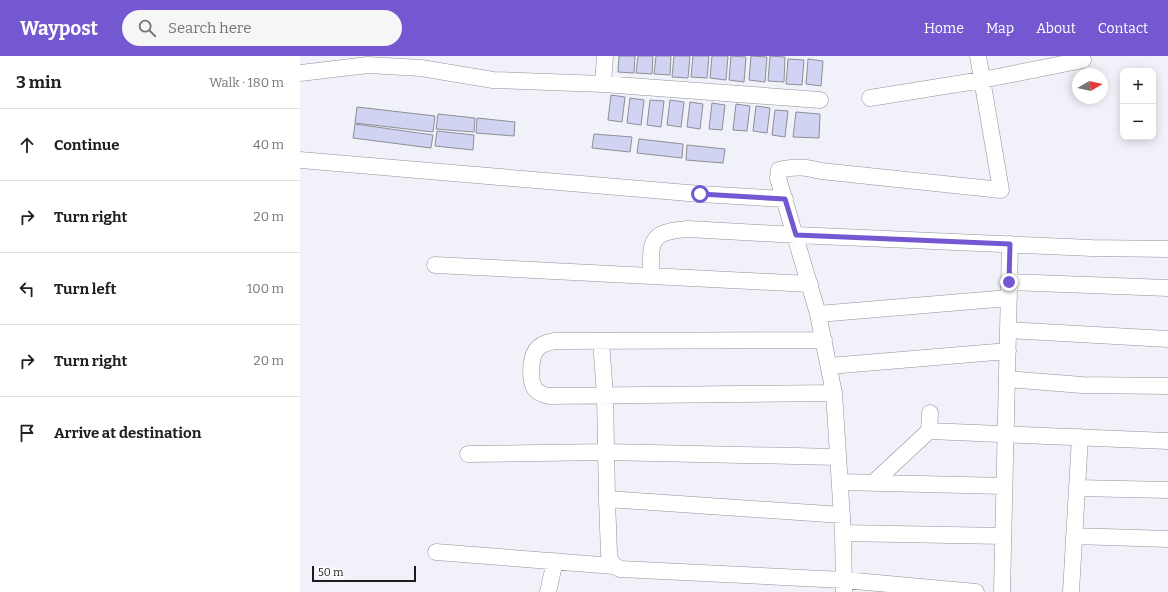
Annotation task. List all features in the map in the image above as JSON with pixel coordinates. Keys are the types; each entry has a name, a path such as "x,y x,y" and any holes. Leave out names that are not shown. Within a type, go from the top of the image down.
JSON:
{"street":[{"path":"603,84 605,56"},
{"path":"844,586 843,533 834,393 818,314 778,178 780,170 792,167 806,167 821,171 1001,190 978,56"},
{"path":"870,98 982,80 1083,60"},
{"path":"300,73 369,61 493,80 603,84 820,100"},
{"path":"300,160 700,194 785,199"},
{"path":"651,276 651,249 654,239 675,230 688,229 1092,248 1168,249"},
{"path":"1002,592 1010,244"},
{"path":"435,265 810,284"},
{"path":"818,314 1009,290 1168,288"},
{"path":"1008,330 1168,339"},
{"path":"824,340 555,341 544,343 537,348 532,356 532,377 535,389 541,394 549,396 834,393"},
{"path":"601,341 605,395 606,499 609,554 610,561 614,566"},
{"path":"829,366 1008,351"},
{"path":"1007,379 1082,385 1168,386"},
{"path":"873,483 929,431 930,413"},
{"path":"929,431 1168,441"},
{"path":"1071,592 1080,437"},
{"path":"468,454 606,452 838,457"},
{"path":"840,482 1004,486"},
{"path":"1077,488 1168,490"},
{"path":"606,499 842,515"},
{"path":"843,533 1003,536"},
{"path":"1074,536 1168,539"},
{"path":"436,552 614,566 620,569 844,586 976,592"},
{"path":"548,592 555,561"}],"building":[{"path":"619,56 635,56 634,73 618,72"},
{"path":"638,56 653,56 652,74 636,73"},
{"path":"656,56 671,56 670,75 654,74"},
{"path":"674,56 690,56 688,78 672,77"},
{"path":"693,56 709,56 707,78 691,77"},
{"path":"712,56 728,56 726,80 710,78"},
{"path":"731,56 746,57 744,82 729,80"},
{"path":"751,56 767,57 765,82 749,80"},
{"path":"770,56 785,57 784,82 768,81"},
{"path":"788,59 804,60 802,85 786,84"},
{"path":"808,59 823,61 821,86 806,84"},
{"path":"611,95 625,97 622,122 608,120"},
{"path":"630,98 644,100 641,125 627,123"},
{"path":"650,100 664,101 661,127 647,125"},
{"path":"670,100 684,102 681,127 667,125"},
{"path":"690,102 703,104 700,129 687,127"},
{"path":"712,103 725,105 722,130 709,129"},
{"path":"736,104 750,106 747,131 733,130"},
{"path":"756,106 770,108 767,133 753,131"},
{"path":"357,107 435,116 433,132 355,123"},
{"path":"775,110 788,111 785,137 772,135"},
{"path":"796,112 820,114 819,138 793,137"},
{"path":"438,114 475,118 474,132 436,129"},
{"path":"477,118 515,122 514,136 476,133"},
{"path":"355,124 433,135 431,148 353,138"},
{"path":"437,131 474,135 473,150 435,146"},
{"path":"594,134 632,137 630,152 592,148"},
{"path":"639,139 683,144 682,158 637,153"},
{"path":"687,145 725,149 723,163 686,160"}],"route":[{"path":"700,194 785,199 796,235 1010,244 1009,282"}]}
